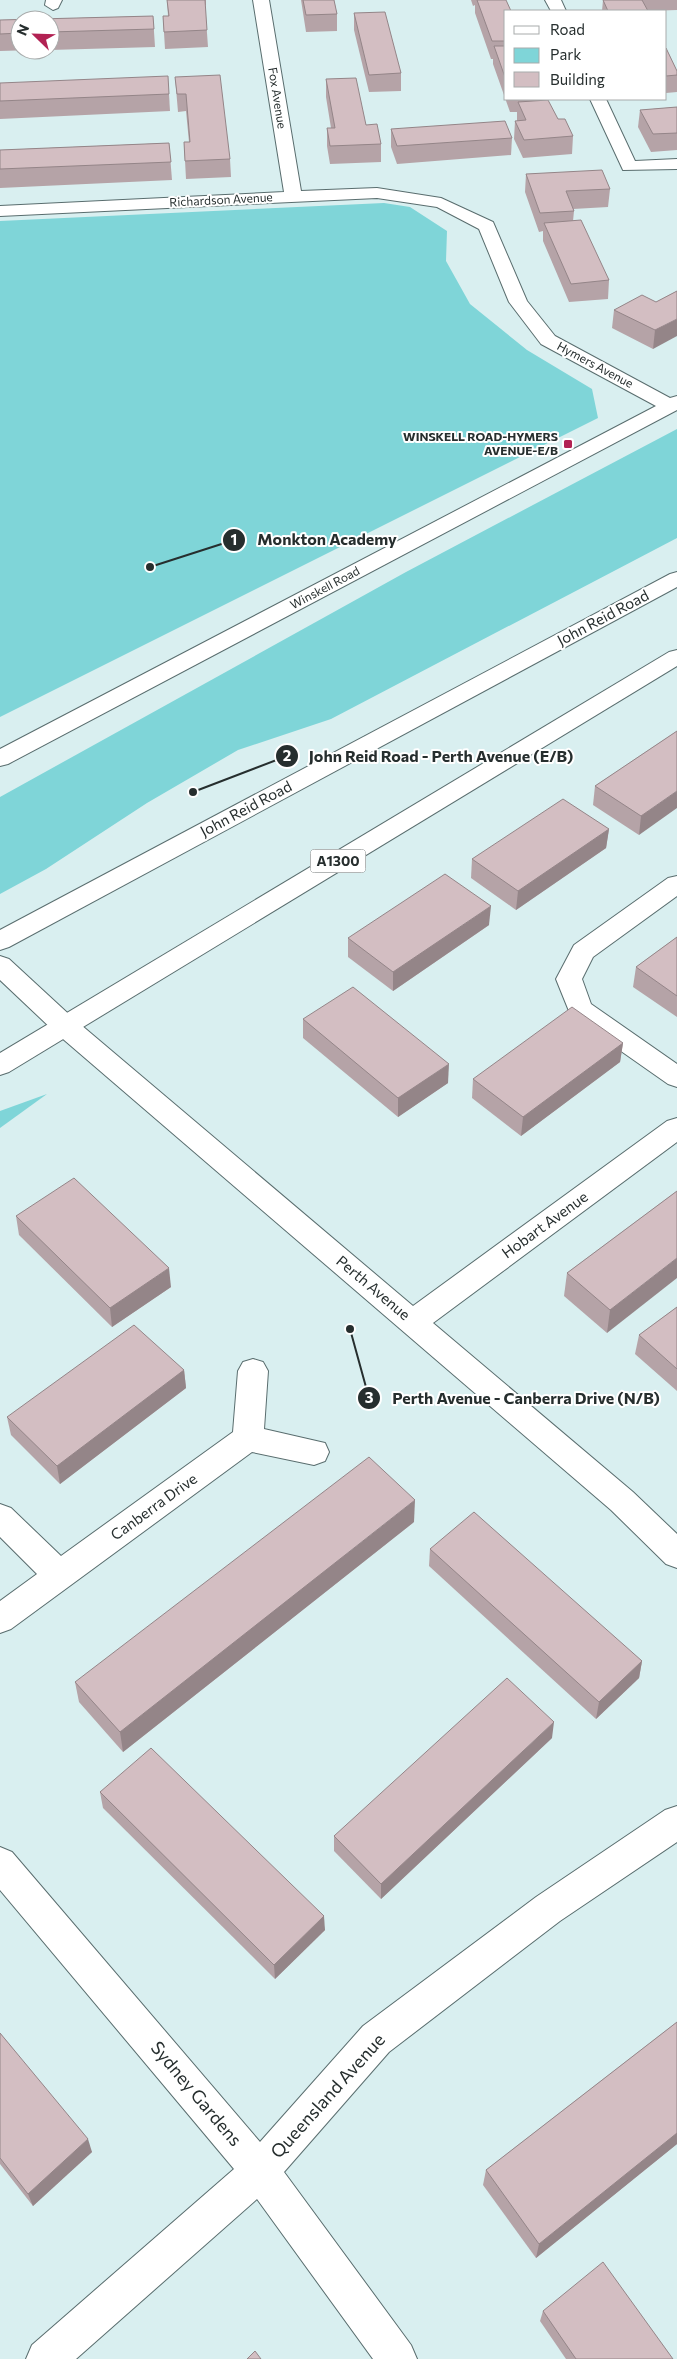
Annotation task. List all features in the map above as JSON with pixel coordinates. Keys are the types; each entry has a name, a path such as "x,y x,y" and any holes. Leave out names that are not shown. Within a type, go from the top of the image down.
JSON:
{"main road":[{"name":"Fox Avenue","path":"261,0 293,197"},
{"path":"598,100 629,166 677,164"},
{"name":"Richardson Avenue","path":"0,211 377,192 441,203"},
{"name":"Hymers Avenue","path":"441,203 487,226 518,302 548,340 674,404"},
{"name":"Winskell Road","path":"0,759 674,404"},
{"name":"John Reid Road","path":"0,942 677,578"},
{"name":"A1300","path":"0,1065 677,658"},
{"path":"677,884 583,951 570,980 580,1009 677,1077"},
{"path":"0,965 65,1026"},
{"name":"Perth Avenue","path":"65,1026 622,1501 677,1554"},
{"name":"Hobart Avenue","path":"413,1322 677,1128"},
{"path":"252,1372 248,1438 314,1452"},
{"name":"Canberra Drive","path":"0,1619 248,1438"},
{"path":"0,1516 59,1576"},
{"name":"Queensland Avenue","path":"46,2359 260,2171 376,2040 548,1909 677,1822"},
{"name":"Sydney Gardens","path":"0,1864 260,2171 397,2359"}],"green space":[{"path":"384,203 410,207 447,231 446,261 470,304 527,350 592,389 598,418 0,717 0,221"},
{"path":"677,429 677,538 331,719 238,750 147,803 46,869 0,894 0,797 406,572"},
{"path":"47,1094 0,1128 0,1111"}],"building":[{"path":"167,0 205,0 207,30 164,32 163,16 169,16"},
{"path":"303,0 334,0 337,14 306,15"},
{"path":"477,0 506,0 511,10 504,10 504,41 492,41"},
{"path":"603,0 642,0 647,10 608,10"},
{"path":"385,12 401,73 369,75 354,13"},
{"path":"153,16 154,29 60,32 60,18"},
{"path":"0,20 10,20 10,34 0,34"},
{"path":"494,46 504,46 504,74"},
{"path":"667,50 677,71 677,75 667,76"},
{"path":"220,75 230,159 185,161 184,142 190,142 186,94 177,94 175,77"},
{"path":"168,76 169,94 0,101 0,83"},
{"path":"356,78 366,125 377,124 381,144 330,146 327,128 335,128 326,79"},
{"path":"548,100 558,119 565,119 573,136 524,140 515,121 526,120 518,102"},
{"path":"677,107 677,133 653,134 640,110"},
{"path":"505,121 512,138 397,146 391,129"},
{"path":"169,143 171,162 0,169 0,150"},
{"path":"602,170 610,189 566,191 574,211 540,213 526,174"},
{"path":"581,220 609,280 571,284 544,223"},
{"path":"677,291 677,319 655,330 614,310 642,295 656,302"},
{"path":"677,731 677,791 641,816 595,786"},
{"path":"563,799 609,829 518,891 472,859"},
{"path":"445,874 491,906 393,972 348,938"},
{"path":"677,937 677,996 636,967"},
{"path":"353,987 449,1064 398,1098 303,1019"},
{"path":"572,1007 623,1043 523,1117 473,1079"},
{"path":"74,1178 169,1268 110,1308 16,1216"},
{"path":"677,1191 677,1258 610,1310 567,1273"},
{"path":"677,1307 677,1369 639,1335"},
{"path":"134,1325 184,1370 57,1466 7,1417"},
{"path":"369,1457 415,1500 120,1732 75,1682"},
{"path":"474,1512 642,1661 599,1702 430,1549"},
{"path":"507,1678 554,1722 381,1884 334,1836"},
{"path":"151,1748 324,1916 274,1965 100,1792"},
{"path":"677,2022 677,2133 539,2244 486,2170"},
{"path":"0,2033 88,2139 28,2194 0,2158"},
{"path":"603,2262 673,2359 576,2359 543,2311"},
{"path":"255,2351 261,2359 247,2359"}],"place":[{"name":"WINSKELL ROAD-HYMERS AVENUE-E/B","path":"568,444"},
{"name":"Monkton Academy","path":"150,567"},
{"name":"John Reid Road - Perth Avenue (E/B)","path":"193,792"},
{"name":"Perth Avenue - Canberra Drive (N/B)","path":"350,1329"}]}
